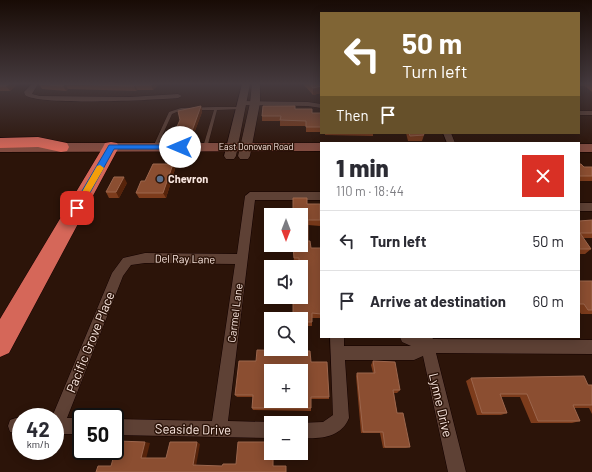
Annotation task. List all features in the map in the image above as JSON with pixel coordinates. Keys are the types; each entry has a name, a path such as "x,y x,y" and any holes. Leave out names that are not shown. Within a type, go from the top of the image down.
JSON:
{"highway":[{"path":"0,143 38,142 61,147"},
{"path":"0,344 7,325 108,152"}],"main road":[{"name":"East Donovan Road","path":"0,148 61,147 108,152 155,147 204,147 231,152"},
{"name":"East Donovan Road","path":"245,152 320,147"},
{"path":"580,148 592,148"},
{"name":"East Donovan Road","path":"0,157 108,152 245,152 320,156"},
{"path":"580,156 592,156"}],"street":[{"path":"231,152 242,106"},
{"path":"245,152 254,106"},
{"path":"580,112 592,113"},
{"name":"Carmel Lane","path":"219,429 250,196 320,196"},
{"path":"580,207 592,207"},
{"name":"Del Ray Lane","path":"127,261 145,258 242,259"},
{"name":"Pacific Grove Place","path":"62,408 118,273 127,261"},
{"path":"308,430 322,431 335,425 341,418 342,412 337,338"},
{"path":"411,338 426,342 592,347"},
{"path":"338,353 414,353 426,342"},
{"name":"Lynne Drive","path":"426,342 458,472"},
{"name":"Seaside Drive","path":"124,427 264,430"}],"lane":[{"path":"155,147 170,113 181,109 242,106"},
{"path":"204,147 216,108"}],"building":[{"path":"201,106 192,131 175,131 180,120 178,111"},
{"path":"263,106 295,106 295,109 312,109 312,113 320,113 320,127 306,127 306,121 280,120 281,116 262,116"},
{"path":"409,134 424,135 410,136"},
{"path":"153,164 173,164 163,193 136,193 141,181 145,181"},
{"path":"580,164 584,167 592,167 592,176 580,176"},
{"path":"114,177 124,177 116,192 106,192"},
{"path":"293,198 307,198 307,204 320,204 320,220 308,220 308,208 293,208"},
{"path":"592,220 592,233 580,233 580,221"},
{"path":"580,233 591,249 580,249"},
{"path":"308,241 310,241 311,248 320,248 320,314 312,313 312,322 308,322 308,312 293,312 293,304 308,304 308,260 299,260 299,258 294,258 294,252 308,252"},
{"path":"580,281 592,281 592,310 588,310 584,304 580,304"},
{"path":"257,350 264,350 264,356 308,356 308,351 310,351 311,362 327,362 329,397 311,397 311,408 308,408 308,364 264,364 264,408 252,408 253,395 235,395 239,361 256,361"},
{"path":"373,361 395,362 400,390 393,390 397,413 403,413 410,447 385,447 383,432 363,432 357,373 375,373"},
{"path":"584,376 588,385 592,385 592,405 573,405 580,421 538,421 527,394 500,394 507,413 482,413 471,378"},
{"path":"124,441 145,442 141,458 166,458 170,442 197,442 193,465 222,466 223,464 236,464 238,442 264,442 264,460 273,460 273,466 286,466 286,472 96,472 98,466 111,466 113,460 124,460"}],"slow traffic":[{"path":"86,192 100,168"}],"place":[{"name":"Chevron","path":"160,179"}],"route":[{"path":"77,208 111,147 180,147"}]}
